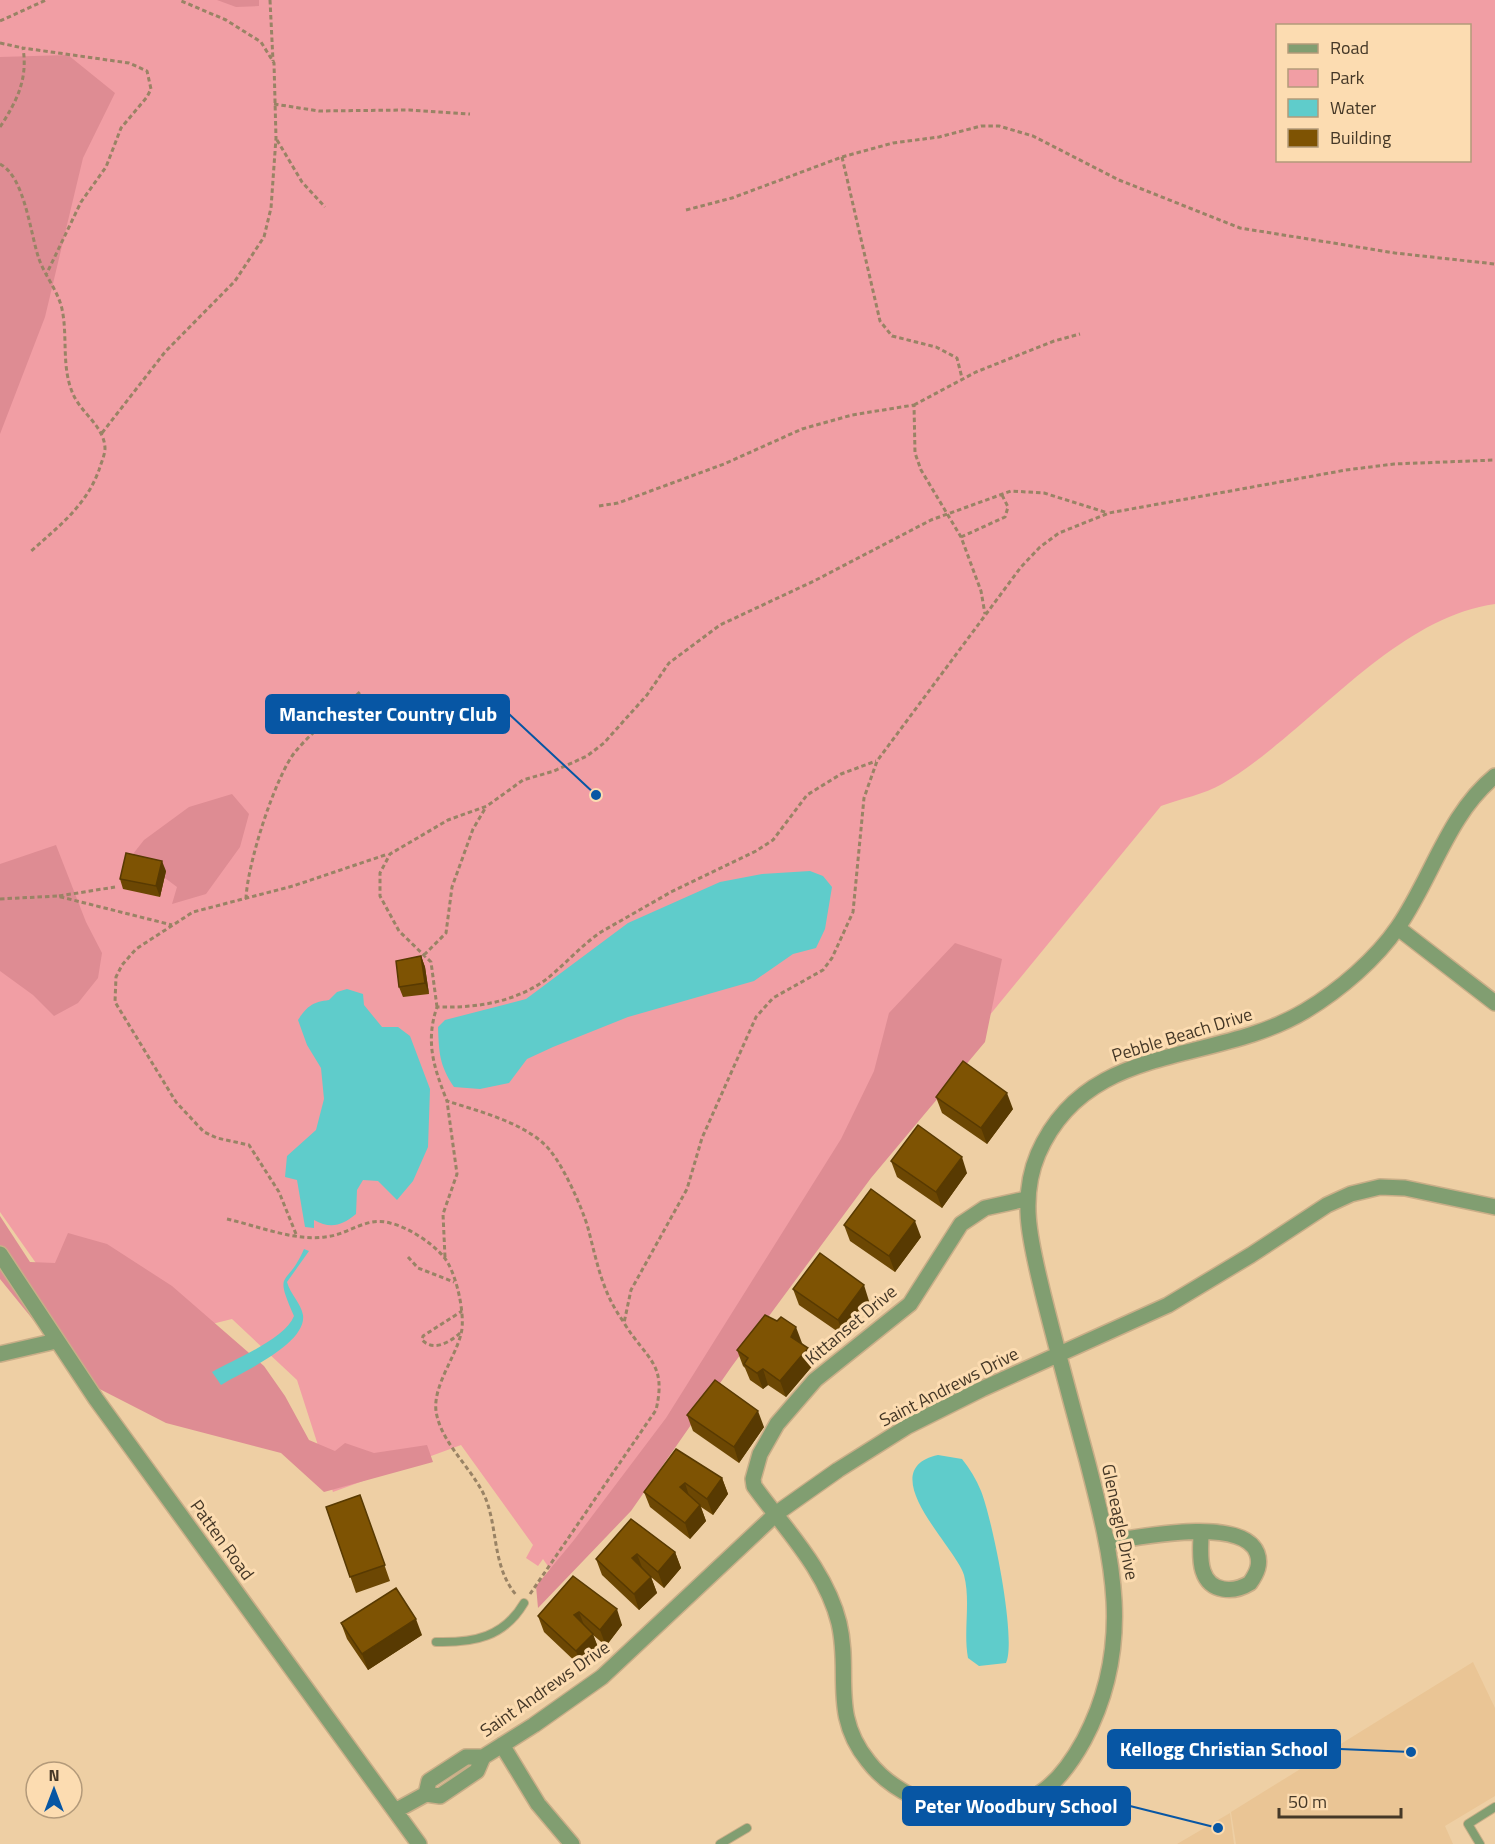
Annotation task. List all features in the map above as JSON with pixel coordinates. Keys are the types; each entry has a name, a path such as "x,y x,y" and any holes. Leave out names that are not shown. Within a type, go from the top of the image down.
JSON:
{"street":[{"name":"Pebble Beach Drive","path":"1058,1356 1031,1246 1026,1199 1030,1177 1047,1136 1074,1101 1092,1087 1134,1066 1233,1042 1281,1024 1323,1000 1345,982 1398,928 1472,797 1495,776"},
{"path":"1398,928 1495,1003"},
{"name":"Saint Andrews Drive","path":"395,1811 426,1794 429,1781 466,1757 483,1757 602,1677 777,1513 838,1470 908,1426 982,1389 1167,1305 1251,1255 1327,1205 1351,1194 1380,1187 1405,1188 1430,1191 1495,1207"},
{"name":"Kittanset Drive","path":"777,1513 754,1486 753,1479 768,1439 801,1394 829,1367 910,1304 961,1224 985,1208 1026,1199"},
{"name":"Patten Road","path":"0,1254 56,1341 419,1844"},
{"path":"0,1354 56,1341"},
{"name":"Gleneagle Drive","path":"777,1513 822,1581 840,1624 844,1707 849,1727 868,1762 887,1780 917,1798 960,1810 1004,1807 1029,1801 1052,1785 1068,1769 1093,1723 1107,1677 1116,1619 1115,1587 1108,1542 1058,1356"},
{"path":"1108,1542 1152,1535 1201,1533 1229,1533 1247,1539 1258,1555 1256,1575 1250,1582 1242,1588 1223,1590 1208,1580 1201,1563 1201,1533"},
{"path":"502,1745 538,1803 572,1844"}],"lane":[{"path":"436,1642 462,1643 482,1639 500,1631 511,1622 524,1603"},
{"path":"1480,1844 1468,1824 1495,1807"},
{"path":"720,1844 747,1828"}],"path":[{"path":"0,21 46,0"},
{"path":"179,0 226,20 261,42 273,63"},
{"path":"102,433 165,352 235,281 264,237 271,208 276,138 270,0"},
{"path":"0,43 129,63 147,71 150,79 151,89 147,97 121,128 106,167 81,202 46,275"},
{"path":"0,127 23,83 25,72 23,48"},
{"path":"274,104 319,111 434,110 470,114"},
{"path":"686,210 732,198 842,157 893,143 931,139 981,126 999,126 1033,136 1119,180 1240,228 1395,253 1495,264"},
{"path":"276,138 302,182 325,207"},
{"path":"842,157 880,321 892,336 936,347 957,358 962,378"},
{"path":"0,164 9,169 20,191 46,275 61,306 66,336 66,363 72,393 84,414 102,433 105,449 89,494 79,507 30,552"},
{"path":"598,506 618,503 724,464 802,429 852,415 914,405 962,378 1054,341 1080,334"},
{"path":"914,405 915,453 921,470 961,537 981,591 985,614"},
{"path":"624,1323 631,1290 687,1189 702,1138 756,1017 773,998 823,970 832,958 853,912 864,798 877,761 985,614 1040,547 1075,525 1109,513 1335,472 1394,464 1495,460"},
{"path":"297,1235 279,1192 249,1145 217,1138 204,1132 176,1102 115,1002 113,987 122,965 136,949 172,925 207,907 246,899 390,854 448,820 487,806 523,780 570,764 604,743 647,695 669,663 720,625 824,576 948,513 1011,491 1044,493 1109,513"},
{"path":"961,537 1005,517 1008,507 1002,495"},
{"path":"246,899 247,878 253,854 285,767 296,750 360,692"},
{"path":"437,1007 467,1008 522,994 546,980 584,944 601,932 773,840 807,795 820,785 877,761"},
{"path":"424,955 446,933 452,887 473,829 487,806"},
{"path":"390,854 380,873 380,896 399,931 424,955 434,970 437,1007 429,1046 447,1101 457,1174 443,1214 444,1257 460,1297 462,1332 441,1385 436,1409 440,1425 486,1501 504,1578 524,1603 656,1410 661,1390 660,1374 624,1323 602,1285 587,1226 575,1197 545,1144 513,1125 447,1101"},
{"path":"0,899 57,896 115,888"},
{"path":"57,896 172,925"},
{"path":"227,1219 318,1238 328,1237 367,1222 390,1222 414,1234 444,1257"},
{"path":"408,1257 418,1268 454,1282"},
{"path":"462,1311 423,1336 422,1340 434,1346 462,1332"}],"shaded area":[{"path":"217,0 259,0 259,6 236,7"},
{"path":"68,55 115,93 83,158 45,317 0,434 0,57"},
{"path":"232,794 249,814 240,847 206,894 172,904 177,887 133,854 144,840 189,807"},
{"path":"56,845 86,922 102,953 98,978 78,1003 54,1016 33,995 0,971 0,864"},
{"path":"955,943 1002,959 985,1042 871,1178 732,1366 631,1511 538,1608 536,1586 574,1540 666,1418 841,1139 874,1071 889,1013"},
{"path":"0,1216 30,1262 55,1263 68,1233 107,1244 172,1286 264,1366 285,1396 309,1440 335,1451 345,1443 374,1453 427,1445 433,1462 324,1492 281,1453 166,1423 82,1380 0,1279"},
{"path":"1473,1662 1495,1708 1495,1796 1445,1826 1453,1844 1236,1844 1231,1812"},
{"path":"1230,1813 1234,1844 1177,1844"}],"green space":[{"path":"0,0 1495,0 1495,604 1457,614 1421,631 1352,680 1287,736 1222,784 1200,794 1161,806 885,1143 554,1575 543,1559 538,1566 526,1558 533,1545 461,1445 333,1492 297,1380 232,1319 135,1343 81,1327 0,1212"}],"water":[{"path":"810,871 823,876 832,887 825,929 816,948 793,954 754,981 628,1017 553,1047 527,1059 509,1083 480,1089 454,1087 449,1079 441,1058 439,1044 438,1027 445,1020 526,999 628,923 720,882 762,874"},
{"path":"347,989 363,994 364,1005 382,1027 398,1027 410,1036 430,1089 428,1147 413,1181 397,1200 378,1181 363,1180 357,1190 356,1214 341,1224 325,1225 314,1220 314,1228 305,1227 297,1180 285,1177 287,1156 316,1130 324,1099 321,1068 307,1045 298,1020 311,1006 329,1000 337,992"},
{"path":"304,1249 309,1251 287,1282 303,1315 301,1326 295,1336 271,1356 221,1385 212,1372 246,1355 281,1333 294,1316 283,1284"},
{"path":"938,1455 962,1459 977,1482 986,1505 1006,1605 1009,1650 1006,1663 979,1666 968,1658 967,1596 964,1575 958,1562 923,1510 915,1492 913,1476 920,1463"}],"building":[{"path":"126,853 162,861 156,886 120,879"},
{"path":"421,956 425,983 399,987 396,961"},
{"path":"963,1061 1007,1093 981,1128 936,1097"},
{"path":"918,1125 962,1157 936,1192 891,1161"},
{"path":"871,1189 915,1221 889,1256 844,1225"},
{"path":"820,1253 864,1285 838,1320 793,1289"},
{"path":"765,1315 777,1321 781,1317 796,1327 791,1337 808,1348 780,1381 763,1369 757,1373 744,1364 748,1358 737,1350"},
{"path":"715,1380 758,1411 734,1447 687,1415"},
{"path":"676,1449 722,1478 707,1499 685,1483 680,1487 700,1505 685,1523 644,1492"},
{"path":"360,1495 385,1565 350,1577 326,1507"},
{"path":"631,1519 675,1552 658,1572 637,1554 632,1558 651,1577 634,1594 596,1559"},
{"path":"573,1576 617,1609 600,1630 579,1612 574,1615 593,1634 576,1651 538,1616"},
{"path":"396,1588 416,1619 362,1654 341,1623"}],"place":[{"name":"Manchester Country Club","path":"596,795"},
{"name":"Kellogg Christian School","path":"1411,1752"},
{"name":"Peter Woodbury School","path":"1218,1828"}]}
